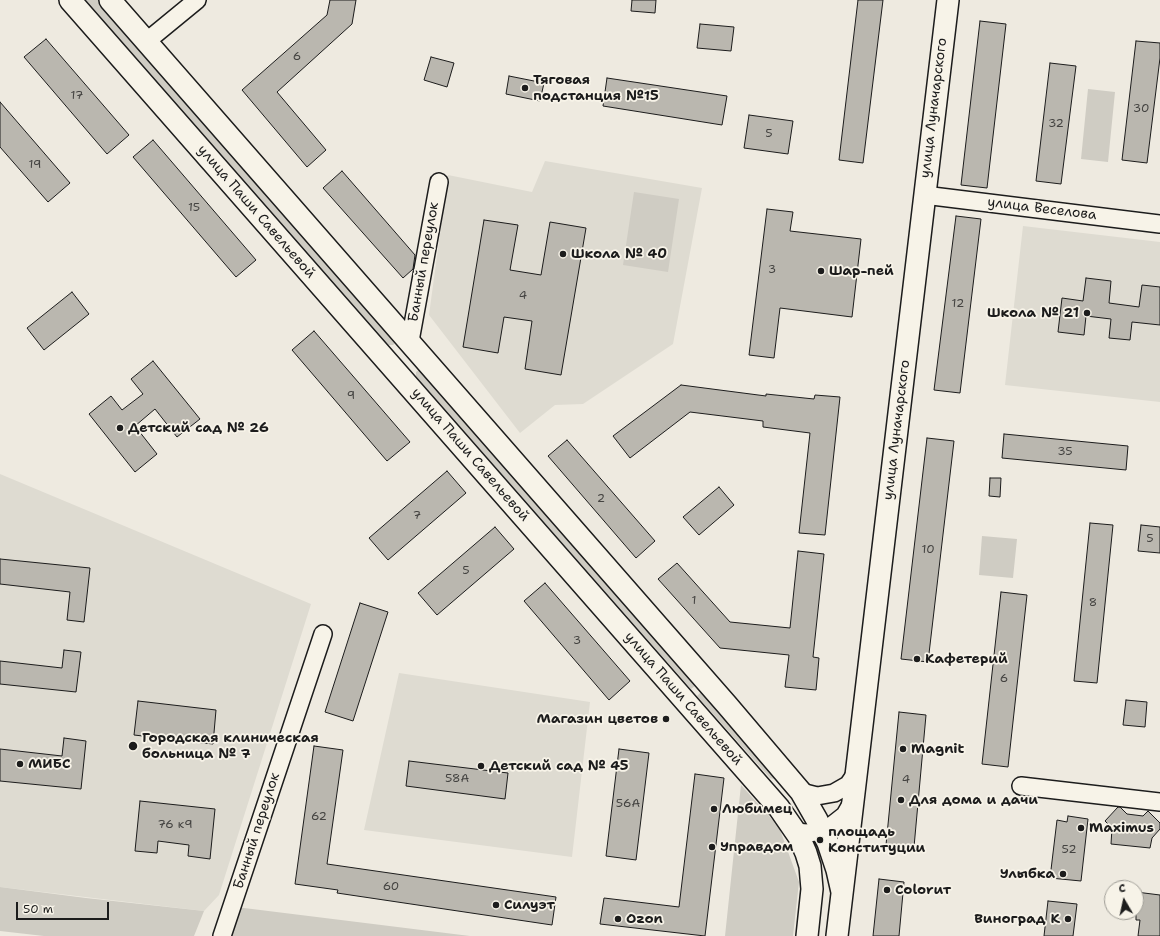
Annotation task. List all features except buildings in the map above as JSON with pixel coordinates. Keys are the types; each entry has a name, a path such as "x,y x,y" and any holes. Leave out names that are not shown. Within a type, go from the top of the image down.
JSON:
{"main road":[{"name":"улица Паши Савельевой","path":"70,0 779,808 796,832 807,856 812,879 812,895 807,936"},
{"name":"улица Паши Савельевой","path":"110,0 727,704 801,792 822,830 834,860 842,892"},
{"name":"улица Луначарского","path":"846,861 948,0"},
{"path":"395,370 413,345"},
{"name":"улица Паши Савельевой","path":"837,936 846,861"}],"street":[{"path":"147,41 197,0"},
{"name":"Банный переулок","path":"413,345 439,182"},
{"name":"улица Веселова","path":"924,195 1160,224"},
{"name":"Банный переулок","path":"222,936 323,634"},
{"path":"801,792 817,796 834,793 851,782 857,772"},
{"path":"1021,786 1160,802"},
{"path":"796,832 809,833 831,826 840,819 850,807 854,799"}],"shaded area":[{"path":"85,0 101,0 396,342 393,345 387,345"},
{"path":"1088,89 1115,92 1108,162 1081,159"},
{"name":"Школа № 40","path":"545,161 702,188 673,344 583,404 555,405 520,433 429,315 448,175 532,192"},
{"path":"634,192 679,199 668,272 623,265"},
{"name":"Школа № 21","path":"1023,226 1160,242 1160,402 1005,385"},
{"path":"420,369 700,682 691,689 416,377 416,372"},
{"name":"Городская клиническая больница № 7","path":"0,474 311,604 219,895 204,911 0,887"},
{"path":"982,536 1017,539 1013,578 979,575"},
{"name":"Детский сад № 45","path":"399,673 590,702 572,857 364,830"},
{"path":"705,688 778,775 774,779 770,778 697,696"},
{"path":"741,785 779,827 799,882 793,936 725,936"},
{"path":"0,887 204,911 194,936 44,936 0,931"},
{"path":"236,907 470,936 228,936"}],"place":[{"name":"Тяговая подстанция №15","path":"525,88"},
{"name":"Школа № 40","path":"563,254"},
{"name":"Шар-пей","path":"821,271"},
{"name":"Школа № 21","path":"1087,313"},
{"name":"Детский сад № 26","path":"120,428"},
{"name":"Кафетерий","path":"917,659"},
{"name":"Магазин цветов","path":"666,719"},
{"name":"Городская клиническая больница № 7","path":"133,746"},
{"name":"Magnit","path":"903,749"},
{"name":"МИБС","path":"20,764"},
{"name":"Детский сад № 45","path":"481,766"},
{"name":"Для дома и дачи","path":"901,800"},
{"name":"Любимец","path":"714,809"},
{"name":"Maximus","path":"1081,828"},
{"name":"площадь Конституции","path":"820,840"},
{"name":"Управдом","path":"712,847"},
{"name":"Улыбка","path":"1063,874"},
{"name":"Colorит","path":"887,890"},
{"name":"Силуэт","path":"496,905"},
{"name":"Ozon","path":"618,919"},
{"name":"Виноград К","path":"1068,919"}]}
